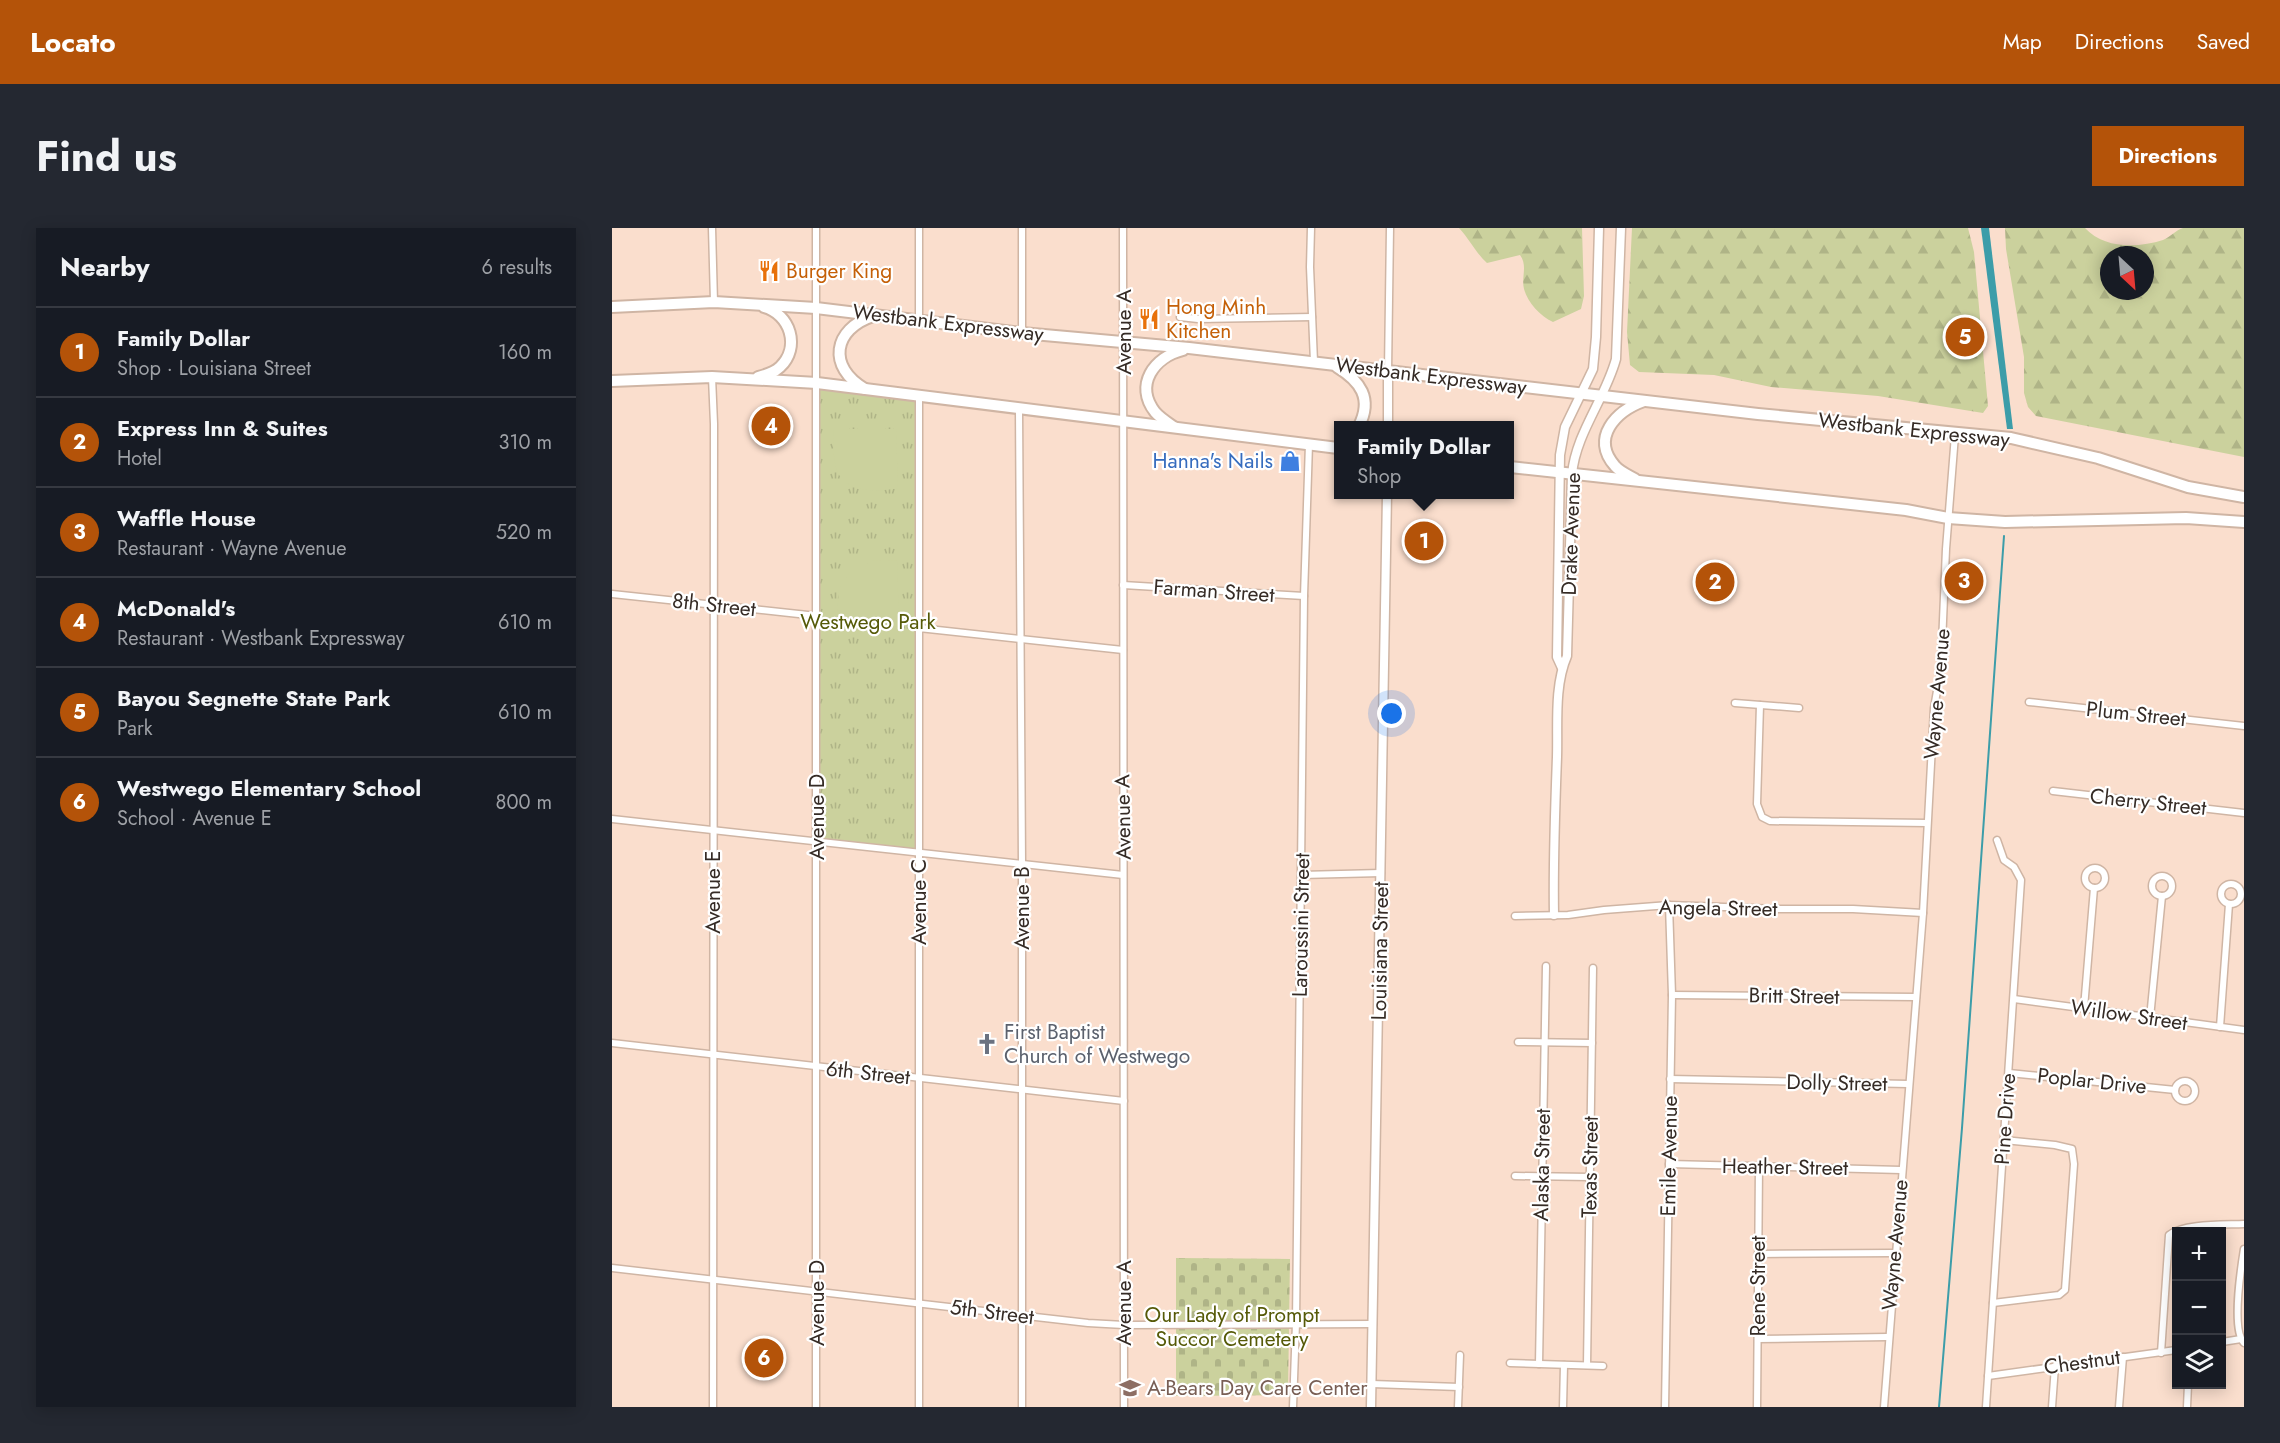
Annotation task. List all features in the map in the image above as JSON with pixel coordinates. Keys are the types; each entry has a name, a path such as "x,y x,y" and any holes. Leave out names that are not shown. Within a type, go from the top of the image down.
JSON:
{"highway":[{"name":"Westbank Expressway","path":"612,307 714,302 816,308 1022,333 1334,364 1747,413 1956,435 2011,438 2098,458 2188,487 2244,497"},
{"path":"748,303 778,313 791,334 792,343 787,359 779,368 755,378"},
{"path":"869,391 855,383 845,373 839,358 839,350 846,332 853,325 877,315"},
{"path":"1176,429 1155,412 1147,394 1147,384 1154,366 1162,359 1189,348"},
{"path":"1334,364 1353,376 1363,393 1365,409 1361,421"},
{"path":"612,381 712,376 755,378 1334,447"},
{"path":"1639,482 1617,468 1610,460 1606,443 1611,423 1618,414 1629,406 1647,400"},
{"path":"1326,446 1334,443"},
{"path":"1514,468 1906,510 1948,518 2006,522 2186,518 2244,522"}],"street":[{"path":"712,228 714,302"},
{"name":"Avenue D","path":"816,228 816,1407"},
{"path":"919,228 919,320"},
{"path":"1022,228 1022,333"},
{"name":"Avenue A","path":"1123,228 1124,1407"},
{"path":"1311,228 1314,362"},
{"path":"1388,421 1390,228"},
{"name":"Drake Avenue","path":"1562,668 1557,657 1561,441 1565,427 1593,369 1599,228"},
{"name":"Drake Avenue","path":"1554,915 1553,846 1558,700 1562,668 1567,656 1572,474 1577,449 1611,378 1617,350 1621,228"},
{"path":"1180,317 1198,320 1312,317"},
{"name":"Avenue E","path":"712,376 714,424 713,1407"},
{"name":"Avenue C","path":"919,398 919,1407"},
{"name":"Avenue B","path":"1019,410 1022,1407"},
{"name":"Wayne Avenue","path":"1919,953 1934,708 1941,668 1948,518 1956,435"},
{"name":"Laroussini Street","path":"1293,1407 1296,1323 1304,596 1309,444"},
{"name":"Louisiana Street","path":"1371,1407 1387,499"},
{"name":"Farman Street","path":"1123,585 1304,596"},
{"name":"8th Street","path":"612,594 817,616"},
{"path":"919,628 1123,650"},
{"name":"Plum Street","path":"2028,702 2244,726"},
{"path":"1736,703 1799,708"},
{"path":"1760,705 1756,804 1762,817 1770,821 1928,824"},
{"name":"Cherry Street","path":"2053,791 2244,813"},
{"path":"612,819 1124,875"},
{"name":"Pine Drive","path":"1986,1407 2021,880 2014,867 2004,860 1997,840"},
{"path":"1301,875 1381,873"},
{"path":"2084,1008 2094,888"},
{"path":"2150,1018 2162,896"},
{"path":"2220,1027 2229,904"},
{"name":"Angela Street","path":"1515,916 1669,905 1923,913"},
{"name":"Emile Avenue","path":"1665,1407 1672,995 1669,905"},
{"name":"Dolly Street","path":"1670,1079 1908,1084 1919,953"},
{"name":"Alaska Street","path":"1539,1364 1546,966"},
{"name":"Texas Street","path":"1587,1365 1593,968"},
{"name":"Britt Street","path":"1672,995 1916,997"},
{"name":"Willow Street","path":"2014,999 2244,1030"},
{"path":"1518,1042 1592,1043"},
{"name":"6th Street","path":"612,1043 1124,1101"},
{"name":"Poplar Drive","path":"2009,1073 2175,1090"},
{"name":"Wayne Avenue","path":"1884,1407 1887,1337 1908,1084"},
{"path":"1993,1303 2059,1295 2065,1290 2074,1164 2072,1149 2004,1140"},
{"name":"Heather Street","path":"1669,1164 1901,1170"},
{"name":"Rene Street","path":"1757,1407 1759,1166"},
{"path":"1515,1176 1590,1178"},
{"path":"2161,1353 2169,1235 2175,1231 2195,1227 2244,1224"},
{"path":"2226,1342 2242,1341 2238,1323 2239,1280 2244,1249"},
{"path":"1758,1254 1894,1253"},
{"name":"5th Street","path":"612,1268 1124,1326 1373,1324"},
{"path":"1758,1339 1887,1337"},
{"name":"Chestnut","path":"1988,1376 2172,1351"},
{"path":"1458,1407 1460,1355"},
{"path":"2119,1407 2123,1357"},
{"path":"1510,1363 1603,1366"},
{"path":"1563,1407 1564,1365"},
{"path":"2052,1407 2055,1366"},
{"path":"1372,1384 1459,1387"},
{"path":"2187,1407 2188,1389"}],"green space":[{"path":"1459,228 1582,228 1584,296 1581,309 1553,322 1548,319 1528,299 1523,285 1524,263 1520,255 1487,263"},
{"path":"1632,228 1968,228 1974,252 1988,406 1983,413 1878,396 1771,387 1714,375 1639,372 1630,365 1627,332"},
{"path":"2005,228 2085,228 2102,240 2132,245 2163,240 2183,228 2244,228 2244,457 2036,416 2028,407 2024,393 2024,357 2006,249"},
{"name":"Westwego Park","path":"817,383 919,398 919,853 817,841"},
{"path":"834,429 896,429 898,488 860,489 843,480 835,463"},
{"path":"897,560 899,626 836,628 839,589 850,572 872,561"},
{"name":"Our Lady of Prompt Succor Cemetery","path":"1176,1258 1290,1259 1288,1395 1176,1396"}],"water":[{"path":"1981,228 1989,228 2013,429 2007,429"}],"waterway":[{"path":"1939,1407 1962,1128 2004,536"}],"place":[{"name":"Burger King","path":"769,271"},
{"name":"Hong Minh Kitchen","path":"1149,319"},
{"name":"Bayou Segnette State Park","path":"1965,337"},
{"name":"McDonald's","path":"771,426"},
{"name":"Hanna's Nails","path":"1290,461"},
{"name":"Family Dollar","path":"1424,541"},
{"name":"Waffle House","path":"1964,581"},
{"name":"Express Inn & Suites","path":"1715,582"},
{"name":"First Baptist Church of Westwego","path":"987,1044"},
{"name":"Westwego Elementary School","path":"764,1358"},
{"name":"A-Bears Day Care Center","path":"1130,1388"}]}
